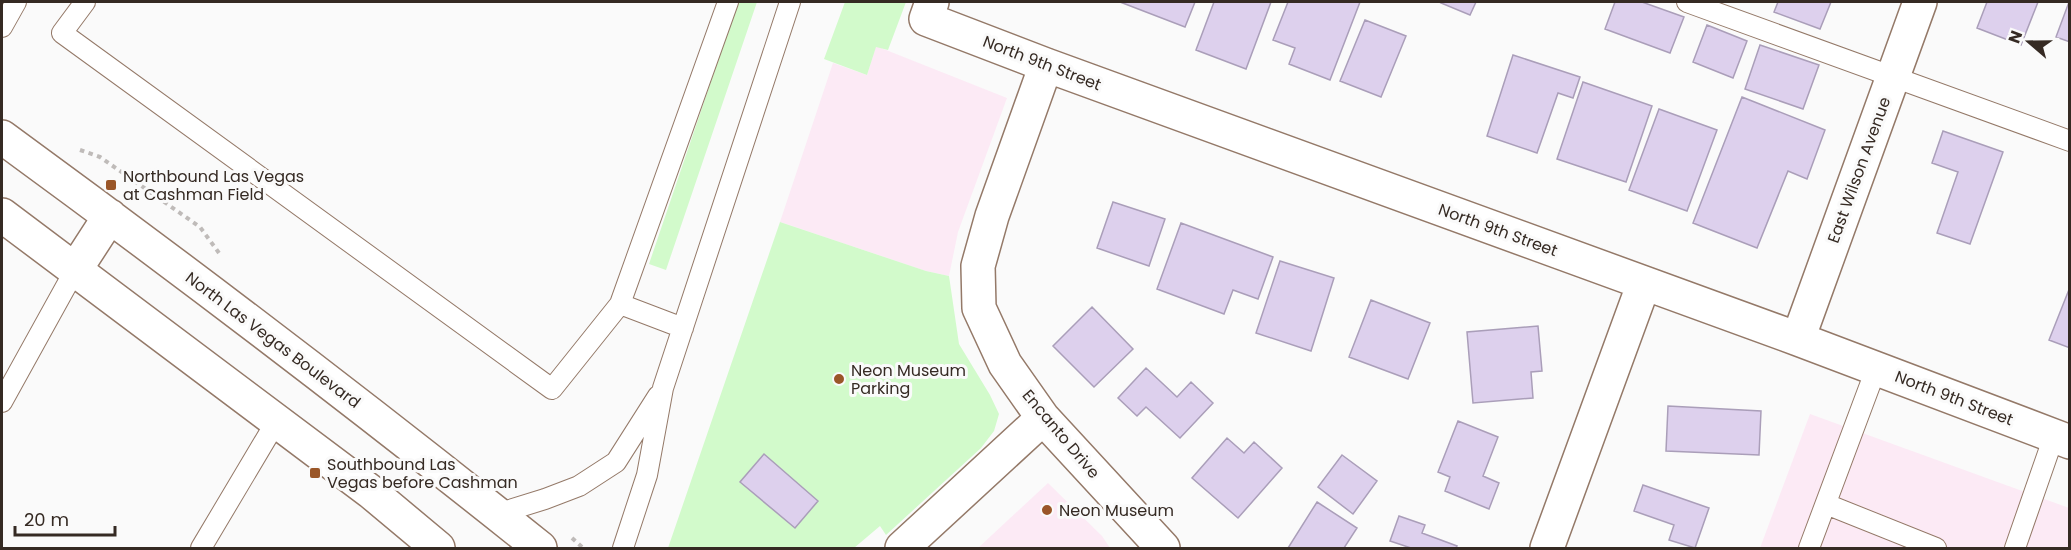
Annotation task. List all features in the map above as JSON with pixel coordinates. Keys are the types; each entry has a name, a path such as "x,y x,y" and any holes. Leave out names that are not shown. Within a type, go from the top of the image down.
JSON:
{"street":[{"name":"East Wilson Avenue","path":"1798,339 1920,2"},
{"name":"North 9th Street","path":"929,10 1046,65 1798,339 2062,439"},
{"name":"Encanto Drive","path":"1046,65 992,216 978,266 979,308 1005,364 1043,418 1162,549"},
{"name":"North Las Vegas Boulevard","path":"2,137 110,216 406,441 540,549"},
{"path":"2,215 371,492 438,549"},
{"path":"75,270 110,216"},
{"path":"1547,549 1644,283"},
{"path":"902,549 1043,418"}],"lane":[{"path":"2,27 16,2"},
{"path":"85,2 62,33 552,389 620,304 728,2"},
{"path":"623,549 647,475 663,388 790,2"},
{"path":"1686,2 2070,141"},
{"path":"2,402 75,270"},
{"path":"620,304 683,327"},
{"path":"1809,549 1876,369"},
{"path":"497,514 545,500 579,486 616,462 663,388"},
{"path":"201,549 276,422"},
{"path":"2015,549 2062,439"},
{"path":"1826,504 1936,549"}],"shaded area":[{"path":"876,46 1007,98 958,232 949,276 926,271 780,222 833,63 867,75"},
{"path":"1810,414 2069,508 2069,548 1760,548"},
{"name":"Neon Museum","path":"1048,483 1102,536 1110,548 978,548"}],"green space":[{"path":"738,2 757,2 666,270 649,264"},
{"path":"845,2 906,2 888,50 876,47 867,75 824,59"},
{"path":"780,222 926,271 949,276 959,344 999,414 994,431 981,448 886,535 880,526 854,548 668,548"}],"building":[{"path":"1120,2 1195,2 1185,27"},
{"path":"1214,2 1271,2 1246,69 1196,50"},
{"path":"1288,2 1360,2 1330,80 1289,64 1295,48 1273,40"},
{"path":"1442,2 1476,2 1470,15"},
{"path":"1615,2 1642,2 1684,17 1670,53 1605,29"},
{"path":"1778,2 1831,2 1820,29 1774,12"},
{"path":"1987,2 2038,2 2021,45 1977,28"},
{"path":"2070,2 2070,42 2056,37"},
{"path":"1365,20 1406,36 1381,97 1340,81"},
{"path":"1707,25 1747,41 1733,78 1693,62"},
{"path":"1760,45 1819,65 1803,109 1745,89"},
{"path":"1513,55 1580,77 1573,98 1558,93 1537,153 1487,136"},
{"path":"1583,82 1652,106 1626,182 1557,159"},
{"path":"1742,97 1825,130 1807,179 1788,171 1757,248 1693,223"},
{"path":"1659,109 1717,130 1687,211 1629,190"},
{"path":"1943,131 2003,152 1970,244 1937,233 1958,172 1932,163"},
{"path":"1113,202 1165,219 1149,266 1097,248"},
{"path":"1181,223 1273,257 1258,299 1233,290 1224,314 1157,289"},
{"path":"1280,261 1334,278 1311,351 1256,333"},
{"path":"2070,287 2070,348 2049,340"},
{"path":"1371,300 1430,323 1408,379 1349,357"},
{"path":"1092,307 1133,349 1094,387 1053,346"},
{"path":"1538,326 1542,371 1531,372 1533,398 1473,403 1467,332"},
{"path":"1146,368 1177,397 1191,382 1213,403 1180,438 1146,407 1137,416 1118,398"},
{"path":"1668,406 1761,411 1759,455 1666,451"},
{"path":"1458,421 1498,437 1483,476 1499,483 1489,509 1445,491 1450,477 1438,472"},
{"path":"1227,438 1244,453 1254,442 1282,468 1238,518 1192,478"},
{"path":"764,454 818,501 795,528 740,482"},
{"path":"1342,455 1377,481 1353,514 1318,487"},
{"path":"1643,485 1709,508 1695,548 1669,540 1674,525 1634,511"},
{"path":"1317,502 1357,528 1344,548 1288,548"},
{"path":"1399,516 1425,525 1422,533 1457,546 1456,548 1411,548 1390,541"}],"place":[{"name":"Northbound Las Vegas at Cashman Field","path":"111,185"},
{"name":"Neon Museum Parking","path":"839,379"},
{"name":"Southbound Las Vegas before Cashman","path":"315,473"},
{"name":"Neon Museum","path":"1047,510"}]}
